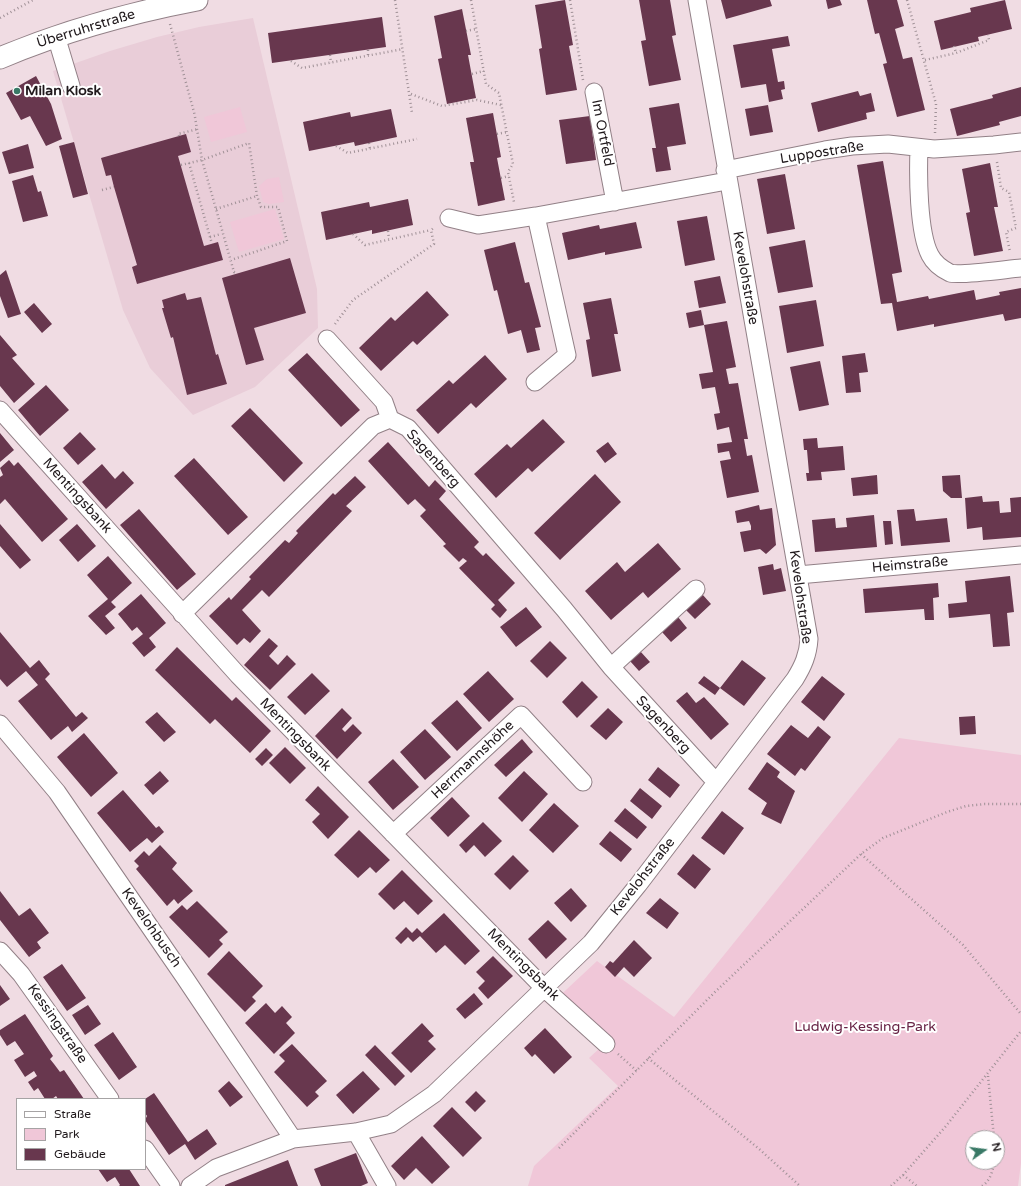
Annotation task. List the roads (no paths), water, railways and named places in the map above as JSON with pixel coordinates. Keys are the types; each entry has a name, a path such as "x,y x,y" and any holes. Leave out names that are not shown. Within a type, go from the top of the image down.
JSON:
{"main road":[{"name":"Überruhrstraße","path":"0,58 56,36 159,4 197,0"}],"street":[{"name":"Kevelohstraße","path":"190,1186 216,1168 293,1139 356,1132 391,1124 434,1094 592,943 795,679 803,666 808,653 809,639 726,175 697,0"},
{"path":"56,36 71,86"},
{"name":"Im Ortfeld","path":"594,92 615,202"},
{"name":"Luppostraße","path":"726,175 825,150 852,146 888,144 926,148 994,146 1021,142"},
{"path":"926,148 918,189 925,238 930,255 938,266 952,273 1017,269"},
{"path":"448,218 478,224 518,219 615,202 726,175"},
{"path":"535,382 567,355 536,216"},
{"path":"182,614 373,426 390,419 384,402 327,339"},
{"name":"Mentingsbank","path":"0,410 238,675 544,989 606,1044"},
{"name":"Sagenberg","path":"390,419 408,428 611,667 716,782"},
{"name":"Heimstraße","path":"798,575 1021,555"},
{"path":"611,667 696,589"},
{"name":"Herrmannshöhe","path":"393,834 521,715 583,782"},
{"name":"Kevelohbusch","path":"0,724 57,792 185,978 293,1139"},
{"name":"Kessingstraße","path":"0,951 21,974 109,1098"},
{"path":"356,1132 386,1186"},
{"path":"146,1150 171,1186"}],"place":[{"name":"Milan Kiosk","path":"17,91"}],"park label":[{"name":"Ludwig-Kessing-Park","path":"865,1027"}]}
